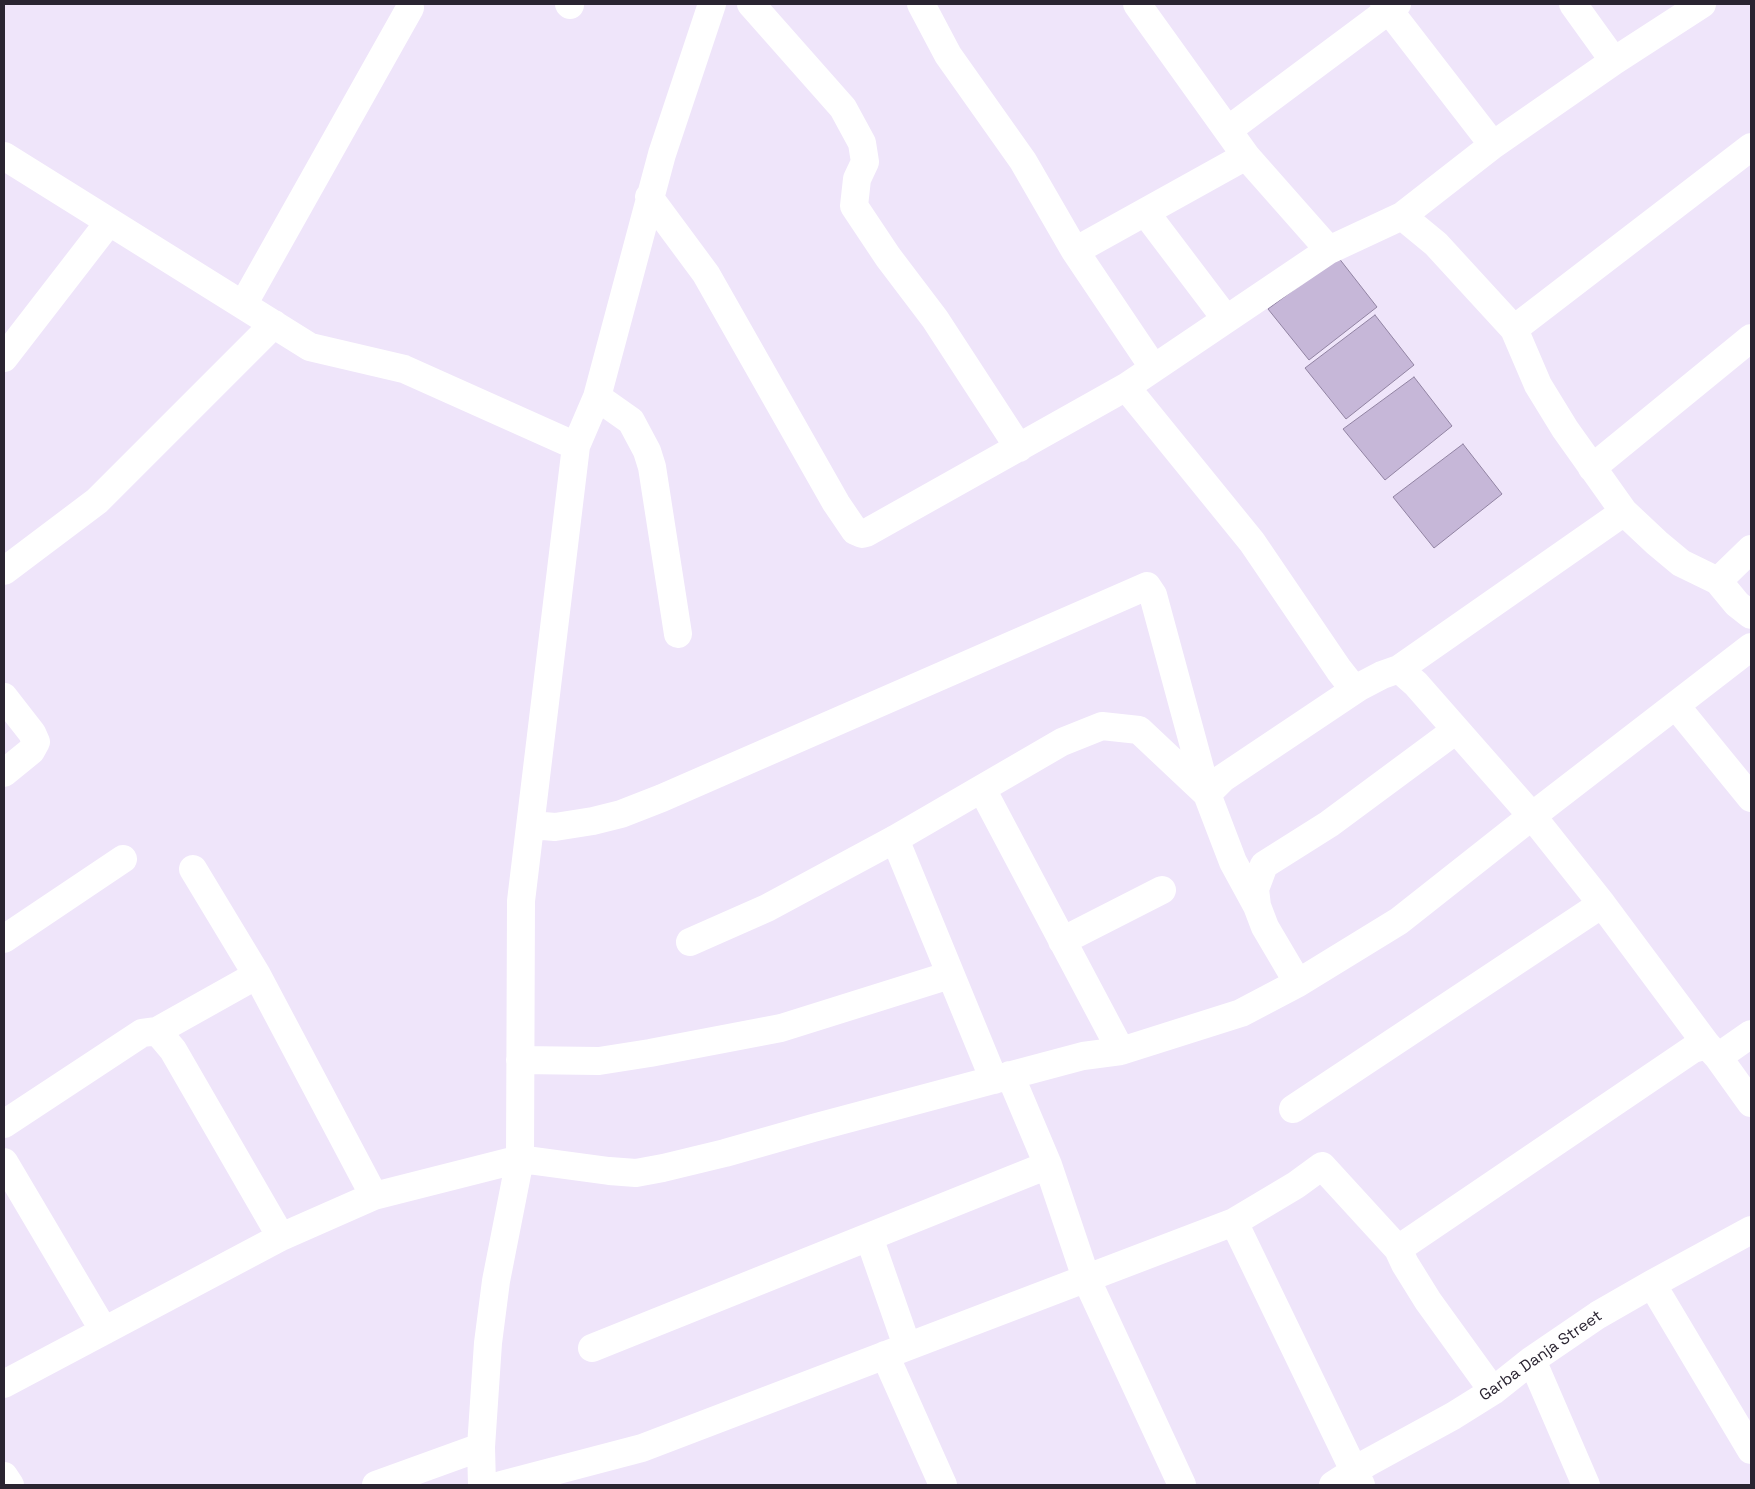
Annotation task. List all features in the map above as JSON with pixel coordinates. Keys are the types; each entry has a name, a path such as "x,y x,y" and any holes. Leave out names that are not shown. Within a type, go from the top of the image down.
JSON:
{"street":[{"path":"482,1485 482,1447 488,1343 496,1281 520,1159 521,900 576,446 597,397 649,197 712,4"},
{"path":"751,4 843,108 862,142 865,162 857,178 854,206 888,257 935,320 1019,448"},
{"path":"921,4 948,55 1023,161 1074,251 1153,367"},
{"path":"1573,4 1614,60"},
{"path":"1143,6 1246,156 1329,250"},
{"path":"1228,130 1390,6 1493,145"},
{"path":"649,197 706,274 836,502 855,531 862,534 1126,387 1329,250 1402,216 1493,145 1695,6"},
{"path":"243,305 410,8"},
{"path":"1514,329 1751,147"},
{"path":"4,156 310,347 404,369 576,446"},
{"path":"1074,251 1246,156"},
{"path":"1145,212 1226,319"},
{"path":"1402,216 1436,244 1514,329 1538,386 1592,468 1624,512 1681,563 1718,581 1737,604 1751,615"},
{"path":"4,358 109,222"},
{"path":"4,570 97,501 274,324"},
{"path":"1592,468 1751,338"},
{"path":"1126,387 1252,542 1339,670 1350,684 1359,687"},
{"path":"597,397 631,421 647,450 652,467 678,634"},
{"path":"1207,794 1223,778 1359,687 1382,675 1399,669 1624,512"},
{"path":"1718,581 1751,549"},
{"path":"531,825 555,827 621,814 1147,586 1153,596 1207,794 1233,862 1257,906 1265,927 1298,983"},
{"path":"4,1384 281,1238 374,1196 520,1159 636,1173 726,1153 1083,1056 1121,1051 1241,1013 1298,983 1399,922 1532,816 1751,647"},
{"path":"1399,669 1416,684 1532,816 1602,904 1751,1103"},
{"path":"4,697 32,733 36,742 31,751 4,773"},
{"path":"1676,706 1751,798"},
{"path":"690,942 766,908 894,839 1062,742 1102,726 1139,730 1207,794"},
{"path":"1257,906 1255,888 1264,865 1329,824 1456,730"},
{"path":"982,789 1121,1051"},
{"path":"894,839 950,975 1048,1165 1086,1278 1182,1485"},
{"path":"4,939 123,859"},
{"path":"193,869 257,975 374,1196"},
{"path":"1062,941 1162,890"},
{"path":"1293,1109 1602,904"},
{"path":"4,1124 142,1033 157,1031 257,975"},
{"path":"520,1060 598,1061 781,1028 950,975"},
{"path":"157,1031 173,1050 281,1238"},
{"path":"1398,1249 1693,1049 1713,1051 1751,1034"},
{"path":"4,1162 104,1332"},
{"path":"592,1348 1048,1165"},
{"path":"501,1485 642,1448 1234,1222 1322,1166 1398,1249 1428,1301 1493,1391"},
{"path":"1234,1222 1349,1481"},
{"name":"Garba Danja Street","path":"1349,1481 1493,1391 1532,1360 1598,1315 1751,1230"},
{"path":"869,1237 896,1351 943,1485"},
{"path":"1652,1284 1751,1450"},
{"path":"1532,1360 1586,1485"},
{"path":"376,1485 482,1447"},
{"path":"4,1476 10,1485"}],"building":[{"path":"1338,257 1377,307 1309,360 1268,309"},
{"path":"1375,315 1414,365 1346,419 1305,368"},
{"path":"1414,377 1452,426 1385,480 1343,429"},
{"path":"1463,444 1502,494 1434,548 1393,497"}]}
